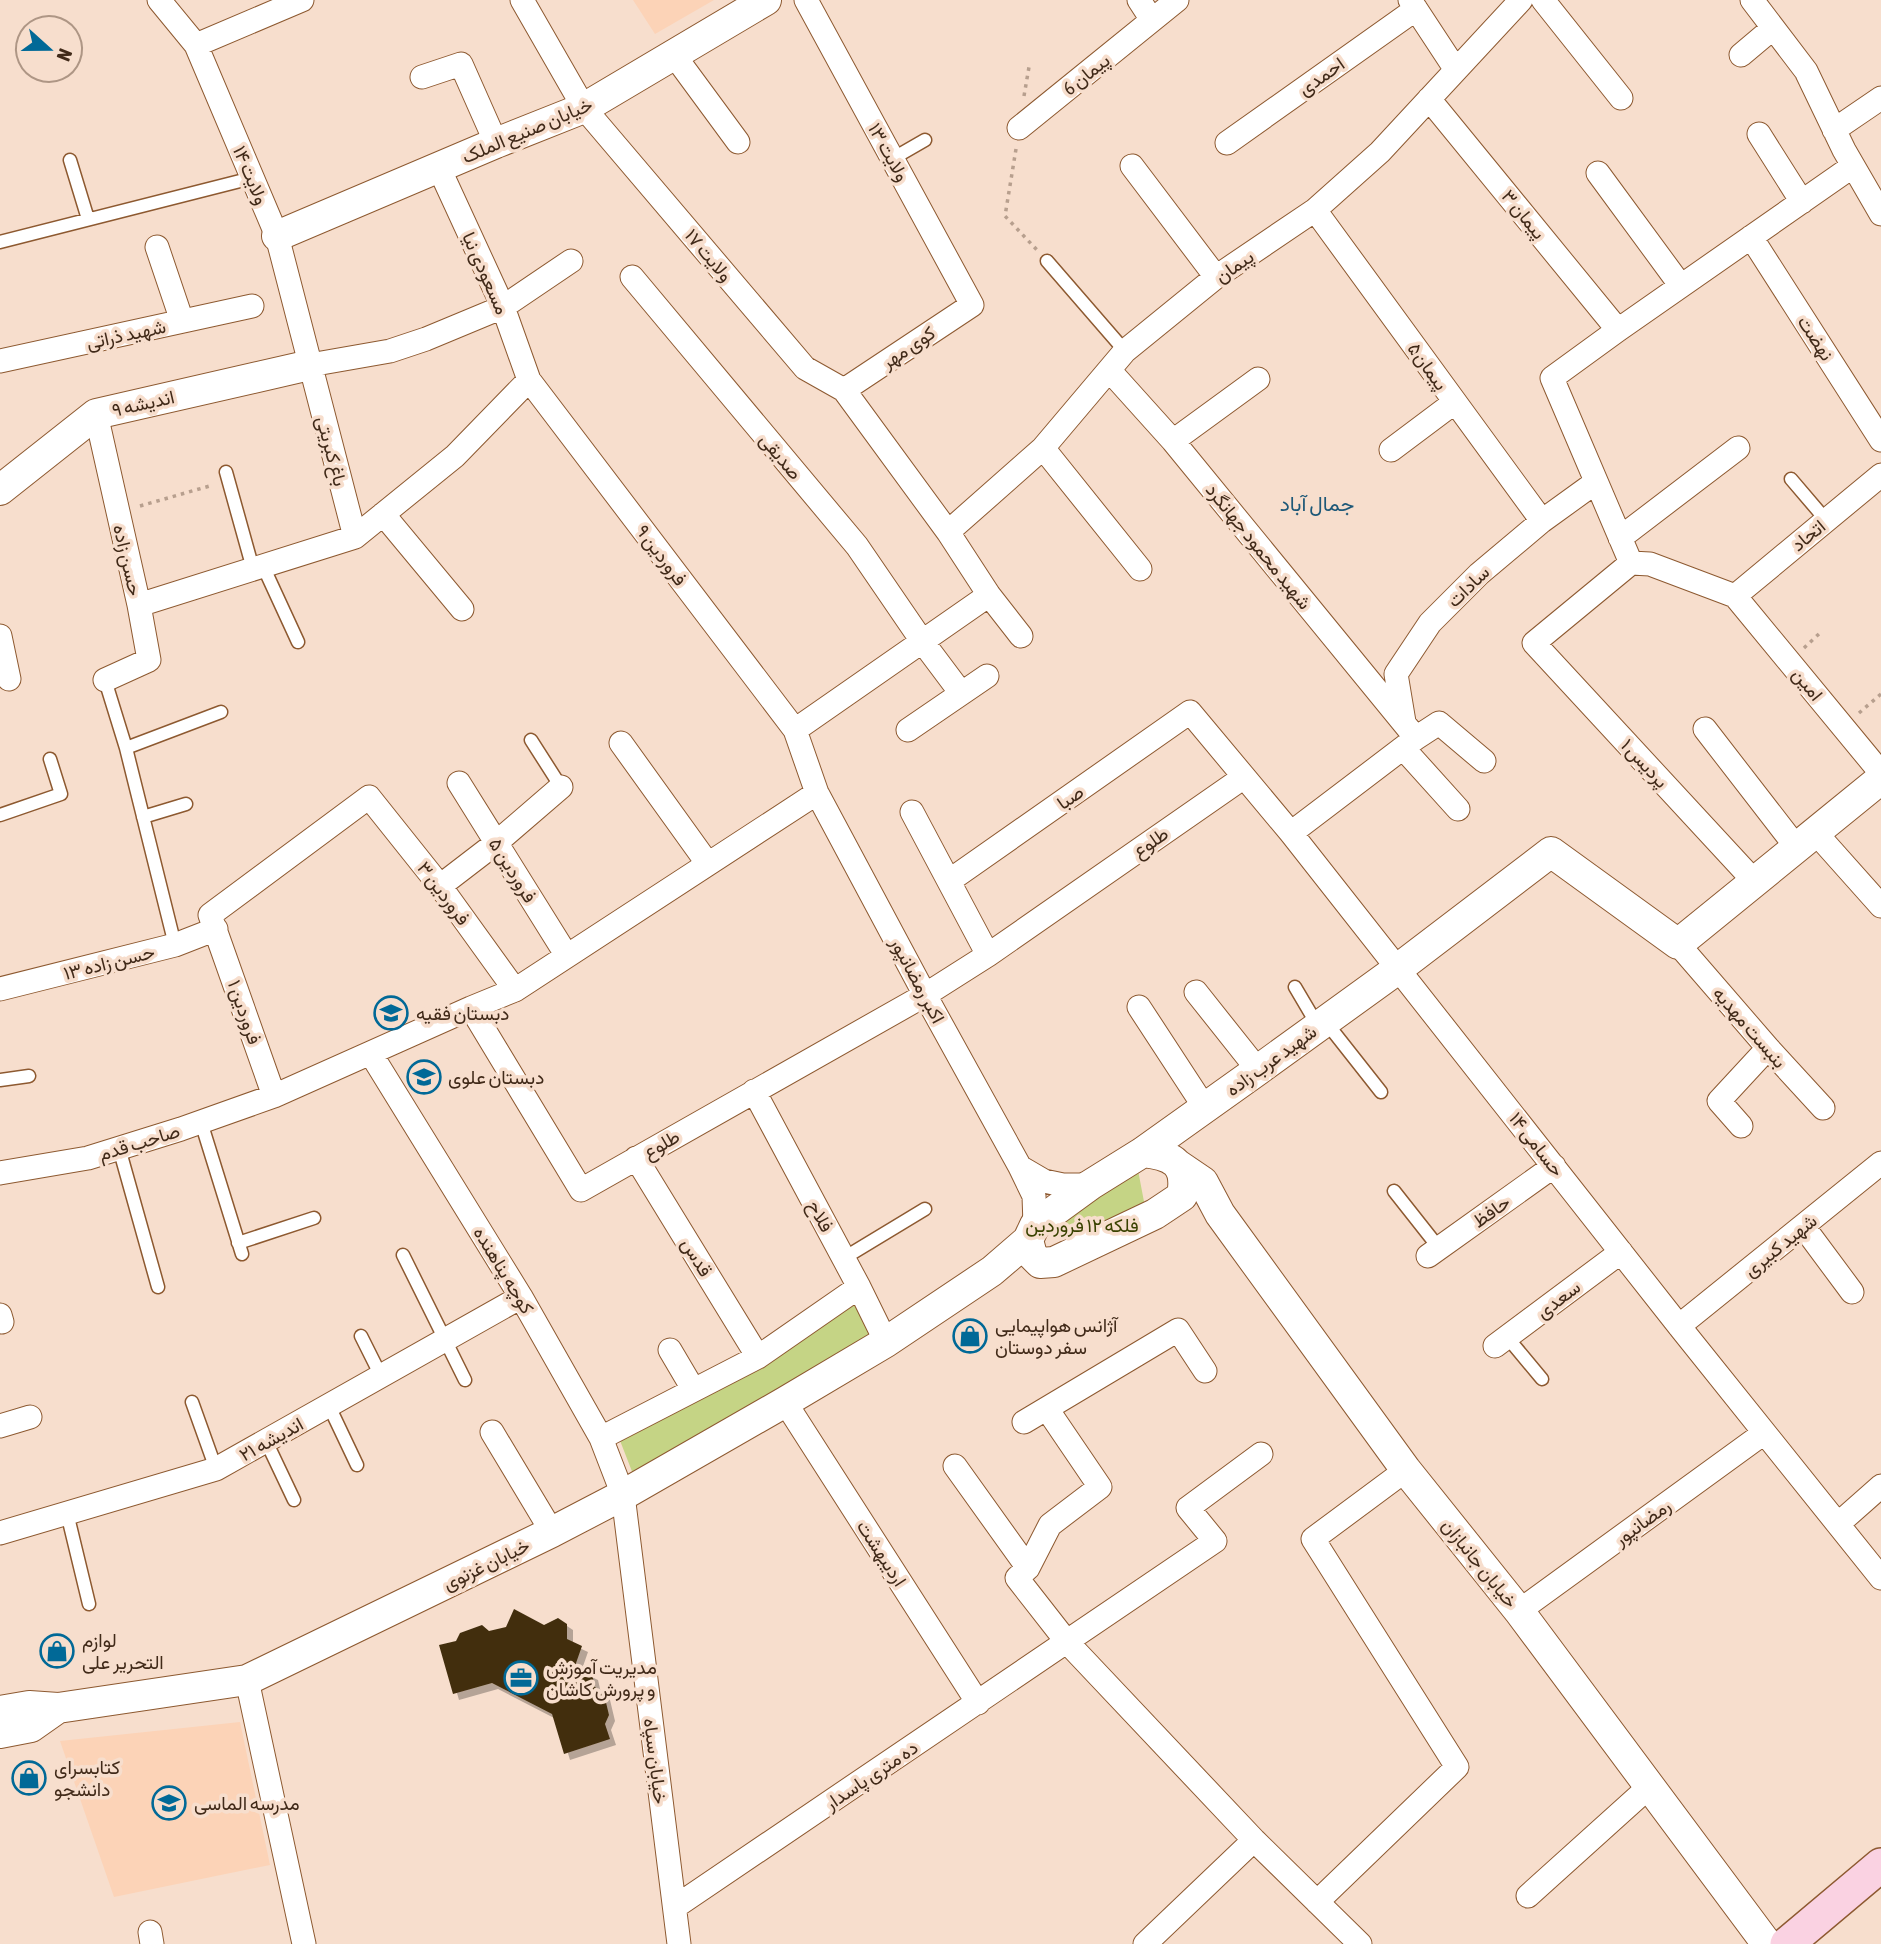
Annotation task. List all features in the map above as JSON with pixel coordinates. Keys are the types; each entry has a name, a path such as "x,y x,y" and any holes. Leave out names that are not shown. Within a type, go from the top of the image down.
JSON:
{"main road":[{"path":"1787,1944 1881,1865"}],"street":[{"name":"ولایت ۱۴","path":"159,0 196,45 277,236 310,365"},
{"path":"196,45 302,0"},
{"name":"ولایت ۱۷","path":"522,0 584,108 805,368 844,390"},
{"name":"خیابان صنیع الملک","path":"277,236 584,108 766,0"},
{"name":"ولایت ۱۳","path":"806,0 972,305"},
{"path":"1139,0 1152,20"},
{"name":"پیمان 6","path":"1019,128 1177,0"},
{"name":"پیمان","path":"948,532 1043,448 1125,351 1216,277 1315,210 1380,152 1521,0"},
{"path":"1543,0 1620,98"},
{"path":"1752,0 1807,71 1834,130 1881,214"},
{"path":"1413,5 1456,70"},
{"name":"احمدی","path":"1227,143 1413,5"},
{"path":"1741,55 1773,28"},
{"path":"674,55 738,142"},
{"path":"422,78 461,64 496,143"},
{"path":"1834,130 1881,98"},
{"name":"پیمان ۳","path":"1429,99 1618,330"},
{"path":"1759,134 1802,202"},
{"path":"1132,166 1216,277"},
{"path":"1735,596 1650,564 1631,562 1552,378 1853,166"},
{"name":"مسعودی نیا","path":"439,168 503,307 529,380"},
{"path":"1598,173 1681,286"},
{"name":"پیمان۵","path":"1315,210 1542,521"},
{"name":"نهضت","path":"1751,237 1881,440"},
{"path":"157,247 182,321"},
{"path":"310,365 390,351 426,339 503,307 571,261"},
{"name":"صدیقی","path":"632,277 857,547 922,641"},
{"name":"کوی مهر","path":"844,390 972,305"},
{"name":"شهید ذراتی","path":"0,361 252,306"},
{"name":"اندیشه ۹","path":"0,490 96,414 310,365"},
{"name":"باغ کبریتی","path":"310,365 355,537"},
{"name":"شهید محمود جهانگرد","path":"1110,371 1173,441 1408,737 1458,809"},
{"path":"1173,441 1258,379"},
{"path":"139,606 355,537 455,456 529,380"},
{"name":"فروردین ۹","path":"529,380 795,730"},
{"path":"844,390 1021,636"},
{"path":"1391,450 1455,402"},
{"name":"حسن زاده","path":"96,414 149,660 105,680"},
{"path":"1043,448 1140,569"},
{"path":"1620,538 1738,448"},
{"name":"اتحاد","path":"1735,596 1881,475"},
{"name":"سادات","path":"1408,737 1396,674 1430,623 1479,574 1542,521 1596,482"},
{"path":"383,514 462,609"},
{"name":"پردیس ۱","path":"1631,562 1534,643 1755,882"},
{"path":"817,793 795,730 989,595"},
{"name":"امین","path":"1735,596 1881,773"},
{"path":"0,636 9,679"},
{"path":"922,641 961,693"},
{"path":"908,730 987,676"},
{"name":"حسامی ۱۴","path":"1190,712 1399,968 1679,1326 1881,1578"},
{"name":"صبا","path":"949,881 1190,712"},
{"path":"1291,833 1408,737 1439,723 1484,761"},
{"path":"1705,729 1806,840 1881,906"},
{"path":"621,743 708,864"},
{"name":"طلوع","path":"471,1008 581,1190 925,995 988,955 1244,777"},
{"path":"1678,944 1881,779"},
{"name":"فروردین ۵","path":"459,783 567,956"},
{"path":"440,886 496,843 561,787"},
{"name":"صاحب قدم","path":"0,1173 88,1158 201,1122 274,1096 515,990 817,793"},
{"name":"اکبر رمضانپور","path":"817,793 1034,1196 1034,1243"},
{"name":"فروردین ۳","path":"216,929 210,915 369,797 440,886 515,990"},
{"path":"912,812 988,955"},
{"name":"شهید عرب زاده","path":"1034,1243 1090,1185 1143,1152 1399,968 1550,852 1678,944"},
{"name":"حسن زاده ۱۳","path":"0,989 176,945 216,929"},
{"name":"فروردین ۱","path":"216,929 274,1096"},
{"name":"بنبست مهدیه","path":"1678,944 1824,1108"},
{"path":"1196,992 1258,1070"},
{"path":"1139,1007 1205,1108"},
{"path":"1741,1126 1719,1101 1768,1048"},
{"name":"کوچه پناهنده","path":"371,1054 521,1297 601,1438 623,1495"},
{"name":"فلاح","path":"754,1091 886,1342"},
{"path":"1143,1152 1163,1154 1203,1182 1220,1214"},
{"name":"قدس","path":"636,1158 758,1357"},
{"name":"شهید کبیری","path":"1679,1326 1881,1163"},
{"path":"1034,1243 1054,1262 1154,1214 1182,1196 1185,1181 1178,1165"},
{"name":"حافظ","path":"1433,1252 1554,1166"},
{"path":"1020,1167 1044,1181 1063,1185 1090,1185"},
{"name":"خیابان جانبازان","path":"1182,1196 1220,1214 1406,1470 1519,1611 1767,1944"},
{"path":"1803,1226 1852,1292"},
{"name":"خیابان غزنوی","path":"0,1711 29,1706 58,1708 247,1680 623,1495 886,1342 1034,1243"},
{"name":"سعدی","path":"1501,1341 1621,1252"},
{"path":"601,1438 758,1357 859,1287"},
{"name":"اندیشه ۲۱","path":"0,1533 216,1469 521,1297"},
{"path":"1024,1422 1178,1330 1205,1371"},
{"path":"670,1350 693,1389"},
{"name":"اردیبهشت","path":"785,1402 978,1703"},
{"path":"1047,1409 1100,1488 1049,1525 1028,1568 1017,1578 1067,1642 1254,1840 1360,1944"},
{"path":"0,1426 30,1417"},
{"path":"492,1432 552,1532"},
{"name":"رمضانپور","path":"1519,1611 1764,1433"},
{"name":"ده متری پاسدار","path":"675,1908 1214,1541 1188,1508 1261,1454"},
{"path":"955,1466 1028,1568"},
{"path":"1317,1902 1457,1767 1312,1539 1406,1470"},
{"path":"1838,1524 1881,1486"},
{"name":"خیابان سپاه","path":"623,1495 679,1944"},
{"path":"247,1680 304,1944"},
{"path":"0,1733 31,1727 58,1708"},
{"path":"1528,1896 1650,1786"},
{"path":"1145,1944 1254,1840"}],"lane":[{"path":"892,159 925,140"},
{"path":"70,160 88,219"},
{"path":"0,242 252,178"},
{"path":"1047,261 1125,351"},
{"path":"228,476 258,567 298,642"},
{"path":"1791,479 1826,520"},
{"path":"105,680 126,748 176,945"},
{"path":"126,748 221,712"},
{"path":"531,740 561,787"},
{"path":"0,815 61,794 50,759"},
{"path":"143,817 187,804"},
{"path":"1295,987 1321,1024 1381,1092"},
{"path":"0,1080 29,1076"},
{"path":"201,1122 240,1249 314,1218"},
{"path":"120,1148 158,1287"},
{"path":"1394,1191 1433,1252"},
{"path":"844,1258 925,1209"},
{"path":"403,1255 465,1381"},
{"path":"361,1336 382,1376"},
{"path":"1501,1341 1542,1379"},
{"path":"192,1402 216,1469"},
{"path":"329,1406 357,1465"},
{"path":"266,1441 294,1500"},
{"path":"67,1513 89,1604"}],"path":[{"path":"1005,216 1047,261"},
{"path":"117,513 228,476"},
{"path":"1843,727 1881,694"}],"shaded area":[{"path":"633,0 714,0 655,34"},
{"name":"مدرسه الماسی","path":"240,1722 270,1865 114,1897 60,1741"}],"green space":[{"name":"فلکه ۱۲ فروردین","path":"1138,1170 1145,1207 1073,1253 1050,1221"},
{"path":"854,1301 874,1344 633,1474 619,1438"}],"building":[{"name":"مدیریت آموزش و پرورش کاشان","path":"514,1609 544,1625 558,1618 567,1624 567,1639 582,1646 575,1666 592,1674 595,1687 604,1694 609,1715 605,1724 610,1739 564,1754 552,1714 492,1683 453,1694 439,1645 456,1641 460,1633 482,1625 489,1631 506,1627"}],"place":[{"name":"دبستان فقیه","path":"391,1013"},
{"name":"دبستان علوی","path":"424,1077"},
{"name":"آژانس هواپیمایی سفر دوستان","path":"970,1336"},
{"name":"لوازم التحریر علی","path":"57,1651"},
{"name":"مدیریت آموزش و پرورش کاشان","path":"521,1678"},
{"name":"کتابسرای دانشجو","path":"29,1778"},
{"name":"مدرسه الماسی","path":"169,1803"}],"district":[{"name":"جمال آباد","path":"1317,503"}]}
